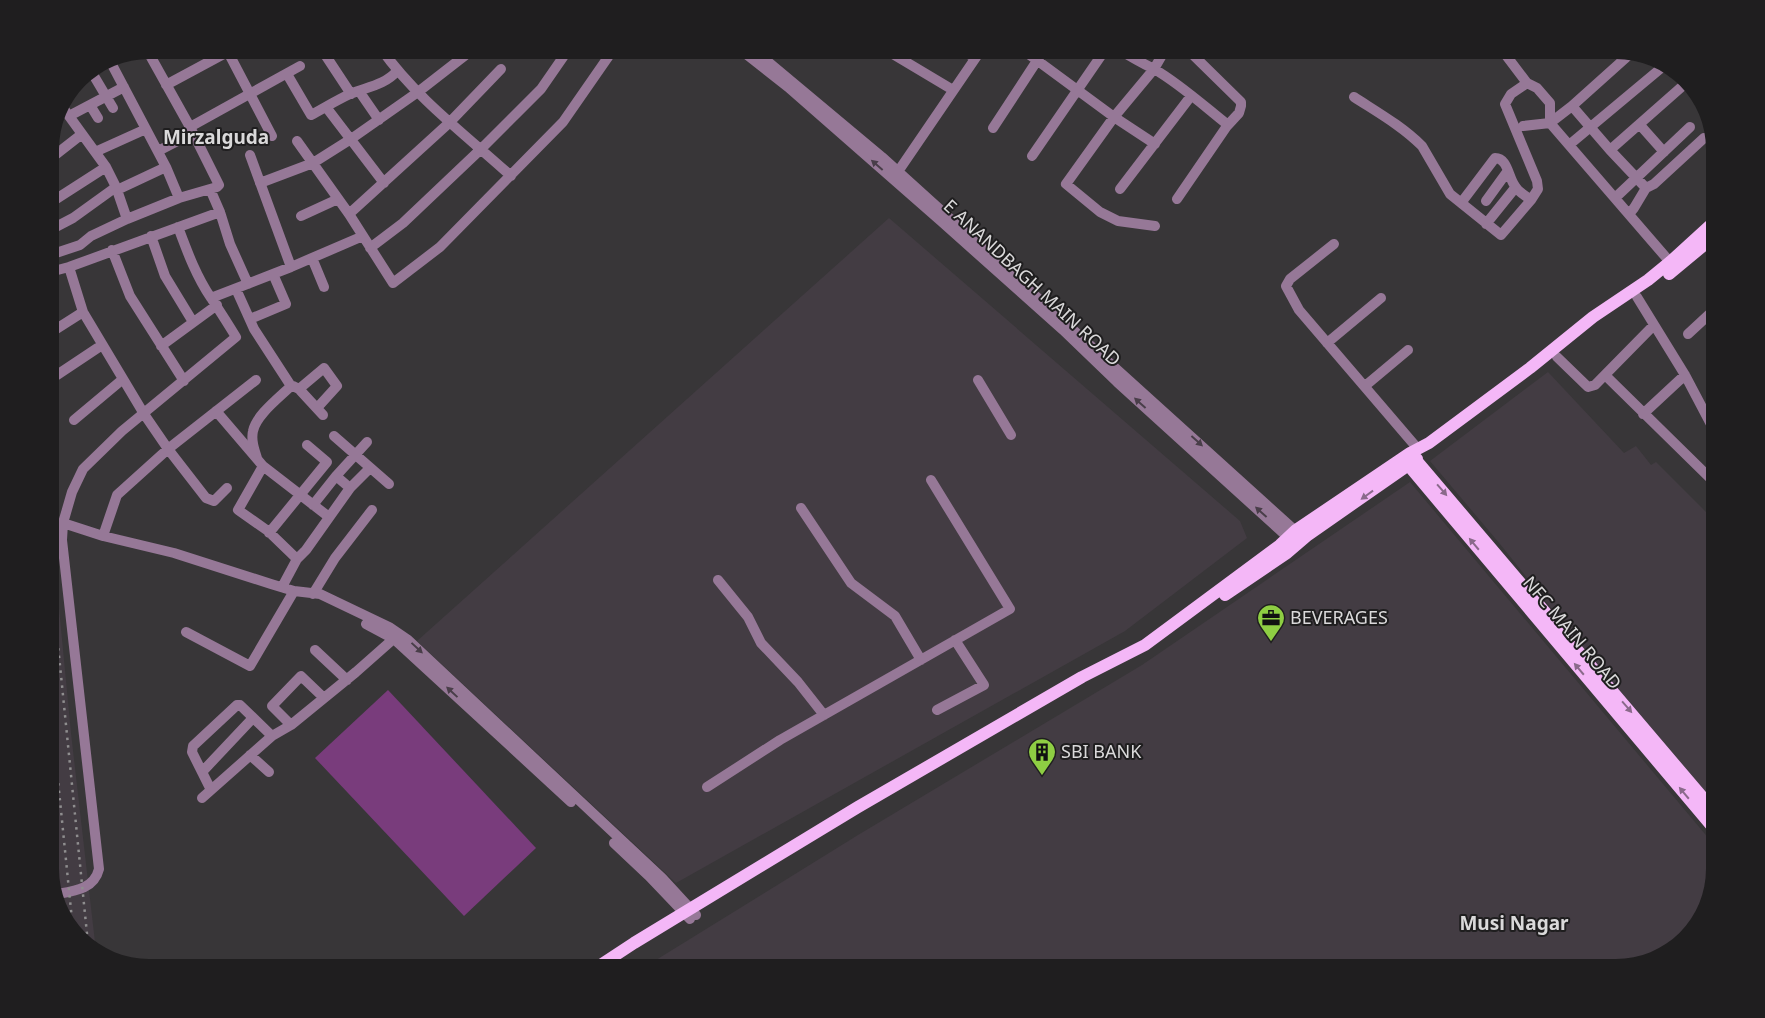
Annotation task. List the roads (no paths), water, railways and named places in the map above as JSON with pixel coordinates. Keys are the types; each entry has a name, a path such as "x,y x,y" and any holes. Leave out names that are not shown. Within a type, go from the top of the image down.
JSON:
{"main road":[{"path":"1411,457 1530,368 1593,317 1648,280 1706,229"},
{"path":"612,959 691,914 1082,677 1145,645 1411,457 1509,394 1598,324 1706,246"},
{"name":"NFC MAIN ROAD","path":"1411,457 1706,801"},
{"name":"NFC MAIN ROAD","path":"1411,457 1706,819"},
{"path":"624,959 691,914"}],"street":[{"path":"59,252 80,245 91,236 127,219 179,198 217,187 218,185 218,181 191,130 151,59"},
{"path":"166,85 214,59"},
{"path":"233,59 272,136"},
{"path":"329,59 379,120"},
{"path":"388,59 397,71 449,123 510,176"},
{"path":"260,183 313,162 351,139 418,92 460,59"},
{"path":"370,248 403,223 481,149 541,89 562,59"},
{"path":"297,141 349,214 393,283 440,247 563,122 607,59"},
{"name":"E ANANDBAGH MAIN ROAD","path":"752,59 896,175"},
{"name":"E ANANDBAGH MAIN ROAD","path":"765,59 793,81 896,175 1117,382 1296,538"},
{"path":"901,59 953,90"},
{"path":"896,175 975,59"},
{"path":"1032,156 1099,59"},
{"path":"1134,59 1154,69 1228,125"},
{"path":"1155,226 1118,221 1100,212 1066,184 1114,117 1154,69 1160,59"},
{"path":"1177,199 1228,125 1239,113 1242,106 1197,59"},
{"path":"1509,59 1526,83 1537,88 1550,103 1550,123 1670,262"},
{"path":"993,128 1036,60 1114,117 1155,144"},
{"path":"1523,126 1550,123 1624,60"},
{"path":"113,66 158,151 179,198"},
{"path":"158,151 251,93 300,66"},
{"path":"349,214 449,123 501,69"},
{"path":"1569,145 1591,129 1659,70"},
{"path":"287,74 311,115 355,92 391,77 397,71"},
{"path":"94,77 113,108"},
{"path":"1354,97 1417,141 1422,146 1447,190 1501,235 1538,189 1537,181 1505,104 1511,94 1526,83"},
{"path":"69,116 124,87"},
{"path":"1610,150 1682,87"},
{"path":"1120,189 1191,96"},
{"path":"90,105 98,118"},
{"path":"1572,106 1646,188"},
{"path":"326,107 384,183"},
{"path":"66,113 106,167 127,219"},
{"path":"1640,125 1664,152"},
{"path":"1615,198 1690,127"},
{"path":"95,152 146,129"},
{"path":"59,152 82,134"},
{"path":"1629,214 1646,188 1654,184 1704,138"},
{"path":"250,155 291,267"},
{"path":"1461,203 1494,158 1499,158 1504,162 1515,188 1531,200"},
{"path":"59,197 106,167"},
{"path":"59,225 73,218 116,188 166,167"},
{"path":"1486,201 1507,172"},
{"path":"1486,224 1515,188"},
{"path":"210,189 220,212 230,244 248,284"},
{"path":"300,216 338,199"},
{"path":"59,270 220,212"},
{"path":"62,893 76,891 92,883 97,878 99,869 62,540 63,524 72,492 83,469 122,431 236,337 193,265 178,227"},
{"path":"151,236 165,276 193,322"},
{"path":"161,346 193,322 214,302 236,289 363,236"},
{"path":"1334,244 1290,279 1286,286 1299,310 1365,386 1411,457"},
{"path":"112,250 130,296 184,381"},
{"path":"312,258 324,288"},
{"path":"69,267 83,312 144,414 168,449 206,498 214,501 226,488"},
{"path":"250,319 286,304 273,274"},
{"path":"236,289 250,319 295,387 320,412 337,386 324,368 295,387 270,406 255,425 252,438 260,462 238,510 269,533 297,559"},
{"path":"1637,297 1685,375 1706,415"},
{"path":"1327,343 1381,298"},
{"path":"59,328 83,312"},
{"path":"1688,334 1706,317"},
{"path":"1557,357 1588,387 1595,385 1654,326"},
{"path":"59,374 102,345"},
{"path":"1365,386 1408,350"},
{"path":"1605,375 1706,474"},
{"path":"1644,414 1685,375"},
{"path":"74,420 123,379"},
{"path":"103,536 117,495 168,449 256,380"},
{"path":"978,380 1011,435"},
{"path":"216,411 260,462 329,517"},
{"path":"334,436 389,484"},
{"path":"313,505 354,454 367,442"},
{"path":"269,533 327,462 307,444"},
{"path":"282,587 297,559 306,550 350,488 370,468"},
{"path":"336,476 350,488"},
{"path":"707,787 780,740 1010,609 931,480"},
{"path":"801,508 851,583 895,616 921,660"},
{"path":"313,594 335,558 372,510"},
{"path":"63,524 174,554 282,587 313,594 318,600 396,636 530,759 649,876 691,914"},
{"path":"718,580 748,617 761,643 798,682 824,715"},
{"path":"186,632 250,666 294,590"},
{"path":"202,798 272,736 291,725 347,680 396,636"},
{"path":"937,710 984,685 955,640"},
{"path":"315,650 347,680"},
{"path":"291,725 272,706 301,676 324,698"},
{"path":"211,790 192,752 192,746 237,705 240,705 272,736"},
{"path":"202,772 253,718"},
{"path":"250,755 268,772"}],"railway":[{"path":"59,656 87,935"},
{"path":"59,791 71,915"}],"place":[{"name":"BEVERAGES","path":"1271,642"},
{"name":"SBI BANK","path":"1042,776"}],"district":[{"name":"Mirzalguda","path":"216,137"},
{"name":"Musi Nagar","path":"1514,923"}]}
